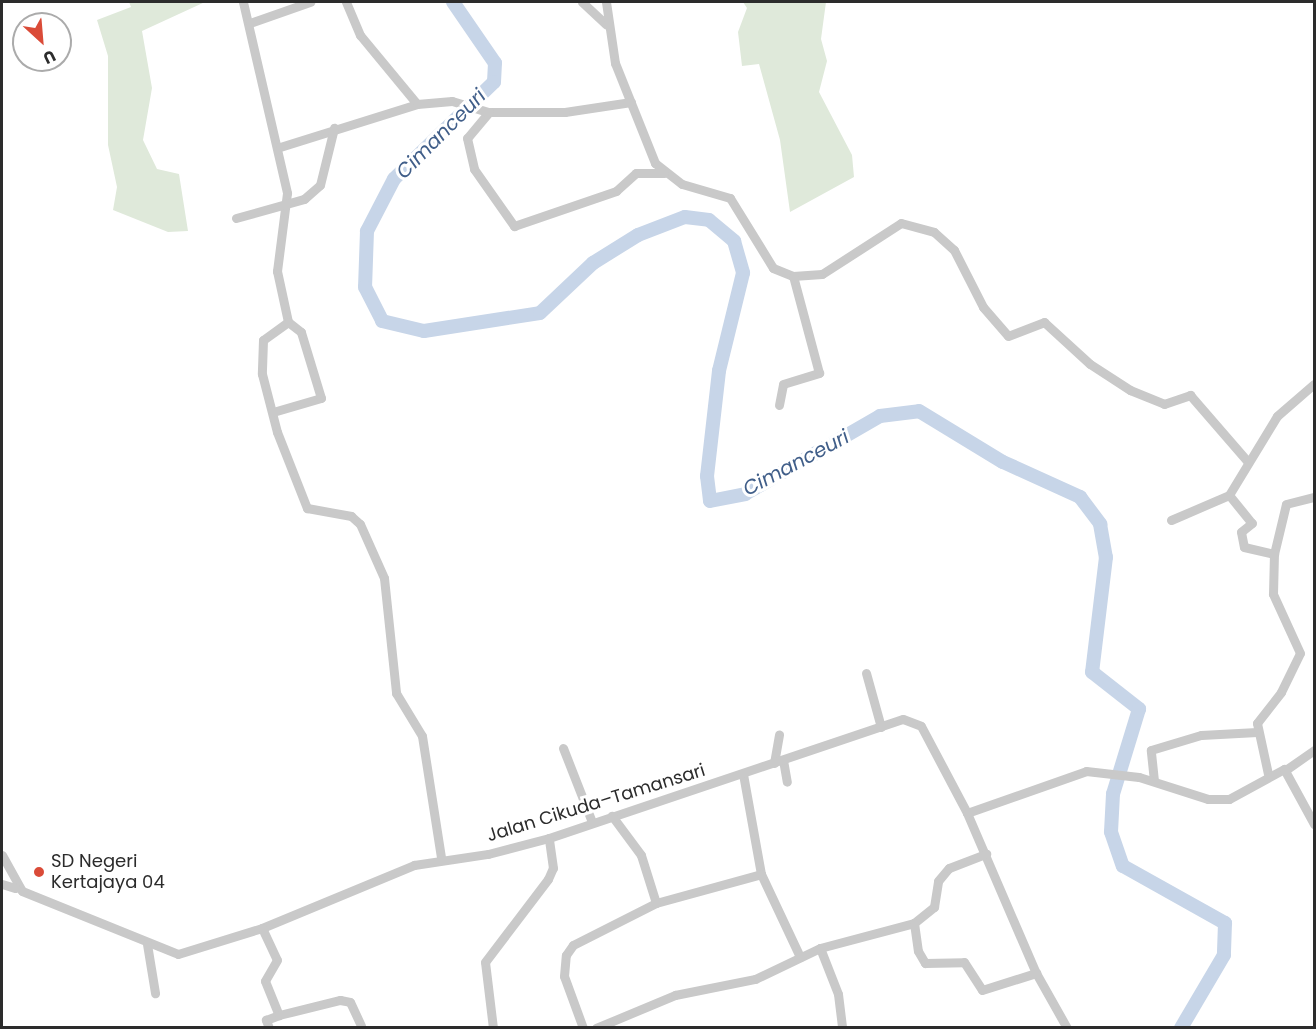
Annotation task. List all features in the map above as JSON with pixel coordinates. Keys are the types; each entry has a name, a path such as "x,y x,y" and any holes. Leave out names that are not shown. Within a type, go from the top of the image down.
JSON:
{"street":[{"path":"243,2 279,147 288,202 278,270 288,322 301,332 321,398 273,411"},
{"path":"250,23 310,2"},
{"path":"346,2 360,35 417,104"},
{"path":"582,2 606,24"},
{"path":"606,2 606,24 646,147 664,172 682,184 730,198 773,268 794,276 836,268 901,224 933,232 954,250 983,307 1008,336 1044,322 1090,364 1130,390 1164,404 1190,395 1248,462"},
{"path":"279,147 417,104 452,101 488,112"},
{"path":"631,102 565,112 489,112 467,138 474,169 514,226 616,191 636,173 664,172"},
{"path":"236,218 304,199 320,185 334,128"},
{"path":"779,405 783,384 819,373 794,276"},
{"path":"288,322 260,348 273,411 307,508 351,516 360,524 384,578 396,693 422,736 441,858"},
{"path":"1171,520 1229,495 1284,408 1314,384"},
{"path":"1229,495 1252,523 1241,532 1244,548 1274,554"},
{"path":"1268,774 1257,732 1257,723 1300,653 1273,594 1274,554 1286,504 1314,497"},
{"path":"866,673 881,727"},
{"name":"Jalan Cikuda–Tamansari","path":"2,884 147,944 178,954 262,928 441,858 488,855 549,838 903,719 921,726 967,813 1036,973 1067,1028"},
{"path":"1154,781 1151,750 1201,735 1257,732"},
{"path":"779,734 778,761 787,782"},
{"path":"563,748 592,822"},
{"path":"967,813 1073,774 1108,771 1154,781 1208,799 1229,800 1252,791 1268,774 1287,769 1314,750"},
{"path":"1287,769 1314,824"},
{"path":"743,774 761,874 800,957"},
{"path":"612,816 640,855 656,903"},
{"path":"493,1028 485,962 548,879 553,868 549,838"},
{"path":"596,1028 675,995 755,979 820,948 914,923 934,907 938,881 949,868 986,854"},
{"path":"2,855 15,888"},
{"path":"582,1028 564,976 566,956 573,945 656,903 761,874"},
{"path":"914,923 918,951 925,963 964,962 982,990 1036,973"},
{"path":"262,928 276,960 265,981 279,1016"},
{"path":"147,944 155,993"},
{"path":"820,948 838,994 842,1028"},
{"path":"269,1028 266,1020 347,1001 361,1026"}],"green space":[{"path":"129,2 205,2 142,31 152,88 143,140 157,169 179,174 188,231 168,232 113,210 117,187 108,145 108,56 97,20 131,7"},
{"path":"743,2 826,2 821,39 827,61 819,92 852,155 854,177 790,212 780,140 759,64 742,66 738,32 747,8"}],"waterway":[{"name":"Cimanceuri","path":"453,2 495,63 494,82 394,179 367,231 365,287 382,321 424,331 540,313 593,263 638,235 685,217 709,220 734,241 743,273 719,371 707,476 710,501 745,494 880,416 919,411 1003,462 1080,497 1100,524 1106,557 1092,672 1139,709 1113,794 1111,832 1123,866 1225,923 1224,955 1181,1028"}],"place":[{"name":"SD Negeri Kertajaya 04","path":"39,872"}]}
